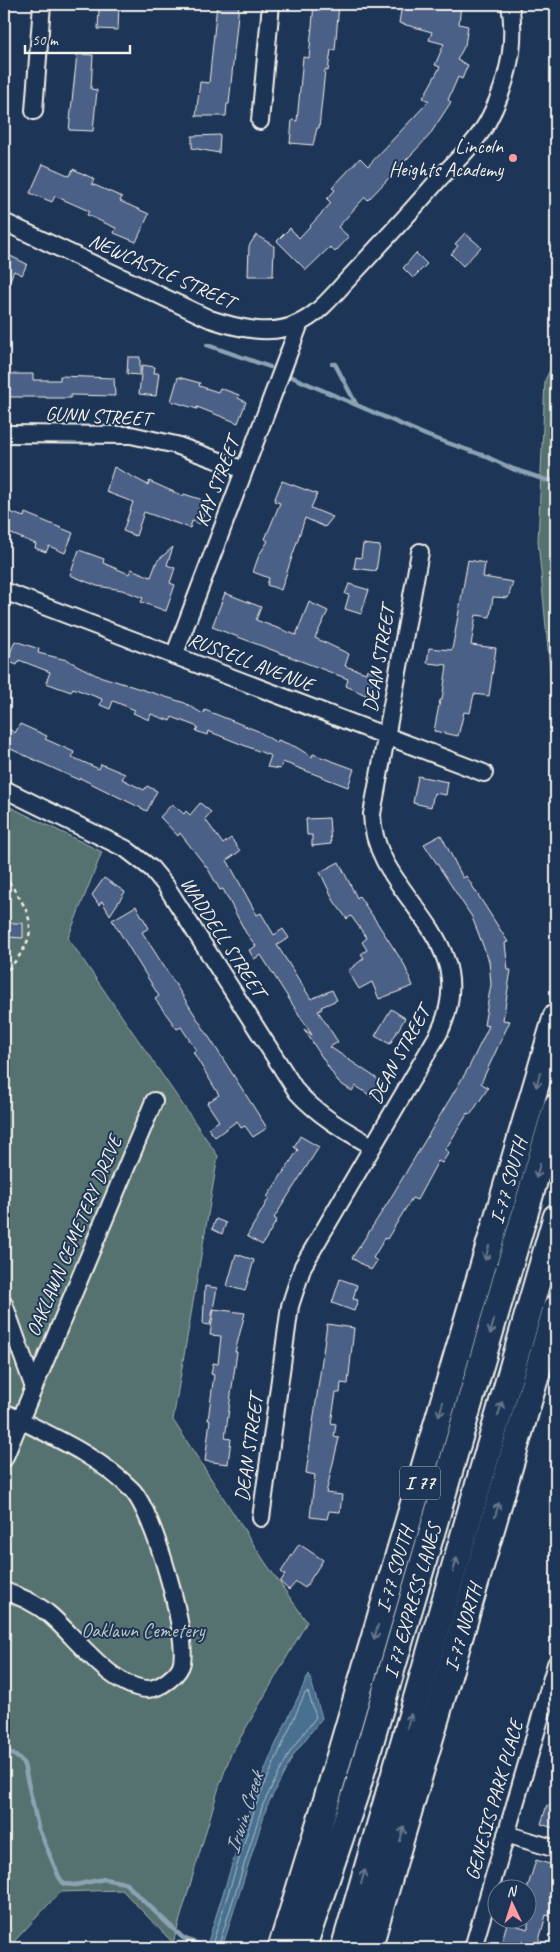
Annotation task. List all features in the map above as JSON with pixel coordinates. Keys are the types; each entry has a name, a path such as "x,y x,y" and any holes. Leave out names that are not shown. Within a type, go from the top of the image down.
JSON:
{"highway":[{"name":"I-77 SOUTH","path":"281,1948 331,1785 556,1017"},
{"name":"I 77 EXPRESS LANES","path":"303,1948 356,1792 556,1107"},
{"name":"I 77 EXPRESS LANES","path":"343,1948 556,1217"},
{"name":"I-77 NORTH","path":"369,1948 556,1308"},
{"path":"313,1948 356,1792"}],"street":[{"path":"34,111 42,4"},
{"path":"260,121 271,4"},
{"name":"NEWCASTLE STREET","path":"4,222 210,319 233,326 260,330 277,329 300,323 326,302 392,232 487,123 502,89 510,60 512,35 510,4"},
{"name":"KAY STREET","path":"174,656 300,323"},
{"name":"GUNN STREET","path":"4,434 130,435 176,445 244,470"},
{"name":"DEAN STREET","path":"261,1518 293,1292 309,1253 439,1033 450,996 450,977 441,946 380,853 372,830 372,814 420,552"},
{"name":"RUSSELL AVENUE","path":"4,592 484,773"},
{"name":"WADDELL STREET","path":"4,790 126,849 152,869 166,886 297,1092 312,1108 330,1122 372,1146"},
{"name":"OAKLAWN CEMETERY DRIVE","path":"4,1459 154,1101"},
{"name":"OAKLAWN CEMETERY DRIVE","path":"4,1304 34,1388"},
{"path":"4,1412 92,1459 133,1491 153,1525 183,1634 182,1664 168,1681 149,1689 130,1684 114,1676 94,1659 50,1615 27,1599 4,1591"},
{"name":"GENESIS PARK PLACE","path":"473,1948 556,1664"},
{"path":"506,1834 556,1848"}],"path":[{"path":"4,874 28,910 30,920 27,944 20,958 4,974"}],"green space":[{"path":"556,361 556,735 538,541 545,380"},
{"name":"Oaklawn Cemetery","path":"4,804 102,852 68,938 218,1156 173,1420 265,1562 307,1622 231,1754 219,1787 173,1943 122,1890 60,1892 8,1948 4,1948"}],"water":[{"path":"309,1674 322,1718 294,1754 267,1806 222,1948 206,1948 252,1801 274,1748"}],"building":[{"path":"103,4 119,4 118,30 98,29 99,9 103,9"},
{"path":"217,4 239,4 229,104 227,104 226,116 196,116 200,82 209,83"},
{"path":"314,4 339,4 335,50 331,50 328,71 325,70 319,128 317,128 313,145 290,143 292,120 297,121 303,57 309,58"},
{"path":"402,4 461,4 459,24 468,26 465,45 457,60 468,65 462,79 458,77 448,100 451,102 429,136 368,200 365,197 338,227 349,237 335,252 330,247 306,270 277,241 290,228 299,238 331,203 327,199 335,190 332,188 360,158 368,166 429,101 423,98 440,67 435,65 444,44 429,40 432,32 399,23"},
{"path":"77,54 93,55 91,89 97,90 93,131 69,130"},
{"path":"220,135 219,153 192,148 192,136"},
{"path":"43,164 70,176 73,169 94,179 92,184 122,197 120,201 149,214 136,242 114,233 116,228 87,215 89,211 55,196 52,202 30,193"},
{"path":"465,233 481,247 463,266 451,254 458,246 455,244"},
{"path":"256,235 274,246 273,276 248,276 249,246"},
{"path":"4,253 27,264 22,275 14,271 4,293"},
{"path":"416,253 427,264 413,278 403,268"},
{"path":"128,357 140,357 140,375 127,374"},
{"path":"142,365 155,367 154,373 159,373 156,396 139,394"},
{"path":"8,374 33,374 33,380 60,380 60,376 114,378 115,396 71,395 71,398 8,397"},
{"path":"178,377 200,383 199,386 218,392 220,388 239,395 238,398 246,402 238,423 197,407 197,409 171,401"},
{"path":"114,467 148,485 149,481 183,496 184,494 209,502 200,524 192,521 190,528 144,512 136,536 123,531 133,502 106,492"},
{"path":"282,481 317,494 311,508 333,517 325,527 305,518 281,590 267,585 269,578 253,572 259,555 268,541 265,539 280,503 274,501"},
{"path":"7,511 24,517 25,513 73,533 65,553 49,546 46,552 35,548 36,544 4,531 4,518"},
{"path":"363,544 380,546 376,571 354,568 356,557 361,558"},
{"path":"173,547 167,565 175,568 170,583 175,585 166,611 141,602 143,598 122,590 97,586 70,575 79,550 104,559 103,563 129,574 131,569 151,577 157,561"},
{"path":"468,560 485,563 483,577 513,582 508,598 493,597 490,617 476,615 471,645 496,648 489,696 474,694 470,713 464,712 458,736 434,731 440,700 442,700 447,665 427,663 429,648 452,650"},
{"path":"349,584 369,590 361,614 345,609 349,595 345,594"},
{"path":"225,593 261,607 256,620 296,635 309,602 328,611 315,638 349,654 345,666 366,673 367,669 378,673 372,698 346,686 348,679 212,627"},
{"path":"15,641 39,649 38,653 67,660 96,675 185,703 203,714 205,710 258,731 277,743 278,740 296,747 312,757 313,754 354,769 348,787 283,762 280,769 267,767 271,756 208,731 207,735 196,731 198,727 172,717 170,721 151,714 149,720 133,713 135,710 113,701 110,709 100,705 102,699 73,688 71,692 46,683 50,672 19,660 17,665 7,661"},
{"path":"20,724 47,736 45,739 74,752 72,757 99,769 101,764 125,774 122,779 144,790 147,786 157,791 147,811 80,778 79,780 4,746 4,726 15,733"},
{"path":"418,776 448,782 446,795 434,793 431,807 413,803"},
{"path":"200,803 211,812 205,819 223,844 231,838 240,851 227,860 257,915 261,913 274,935 283,929 289,938 277,945 311,999 332,990 337,1000 321,1007 322,1009 318,1011 338,1042 330,1047 382,1082 372,1097 356,1086 352,1091 338,1082 304,1029 312,1035 261,955 254,959 249,950 256,946 246,933 223,889 220,890 208,869 180,833 178,836 160,817 172,804 184,814 186,811 190,815"},
{"path":"329,818 331,844 312,846 312,835 307,835 306,819"},
{"path":"441,835 463,878 466,876 508,942 505,943 508,970 511,970 503,1020 510,1021 481,1083 488,1088 471,1114 468,1113 445,1150 449,1152 442,1163 438,1161 417,1200 412,1198 387,1239 385,1238 373,1258 377,1261 371,1270 352,1258 387,1204 469,1067 489,1026 484,1025 491,984 489,961 472,917 424,844"},
{"path":"339,862 357,898 359,896 404,964 413,986 379,999 372,982 359,989 348,971 364,958 361,954 367,950 362,942 367,938 351,916 347,919 334,901 320,872"},
{"path":"104,878 125,892 110,915 102,901 99,905 92,895"},
{"path":"136,906 149,928 142,932 267,1128 253,1137 245,1126 241,1128 237,1121 215,1137 208,1128 219,1121 207,1103 219,1095 193,1052 196,1050 181,1027 177,1029 155,999 159,996 112,920"},
{"path":"8,923 23,923 23,938 8,937"},
{"path":"391,1009 405,1018 390,1044 375,1036"},
{"path":"300,1136 319,1147 274,1218 277,1220 262,1245 247,1236 269,1198 267,1197 298,1150 294,1147"},
{"path":"216,1219 226,1223 222,1234 212,1229"},
{"path":"236,1254 254,1260 245,1291 227,1286"},
{"path":"340,1279 357,1285 353,1299 358,1300 354,1311 332,1303"},
{"path":"205,1286 217,1288 210,1325 203,1324"},
{"path":"214,1309 245,1313 235,1352 237,1352 225,1438 231,1439 228,1464 205,1461 214,1375 211,1374 213,1363 218,1364 221,1336 210,1335"},
{"path":"327,1324 354,1328 348,1384 341,1383 340,1393 336,1393 331,1423 336,1424 334,1437 339,1438 326,1493 342,1495 340,1512 329,1511 327,1519 310,1517 315,1475 306,1473"},
{"path":"299,1544 323,1560 305,1588 296,1582 289,1590 280,1582 285,1575 281,1572"},
{"path":"547,1805 556,1808 556,1829 541,1824"},
{"path":"536,1860 556,1866 556,1886 549,1916 546,1915 537,1948 502,1941 505,1930 538,1930 538,1880 530,1880"}],"waterway":[{"path":"207,345 270,367"},
{"path":"332,364 335,364 356,404"},
{"path":"292,377 428,436 485,456 513,469 546,480 556,481"},
{"path":"4,1748 21,1760 24,1765 38,1827 59,1877 64,1884 75,1885 104,1879 125,1883 183,1938 208,1948"}],"place":[{"name":"Lincoln Heights Academy","path":"513,158"}],"water label":[{"name":"Irwin Creek","path":"244,1813"}]}
